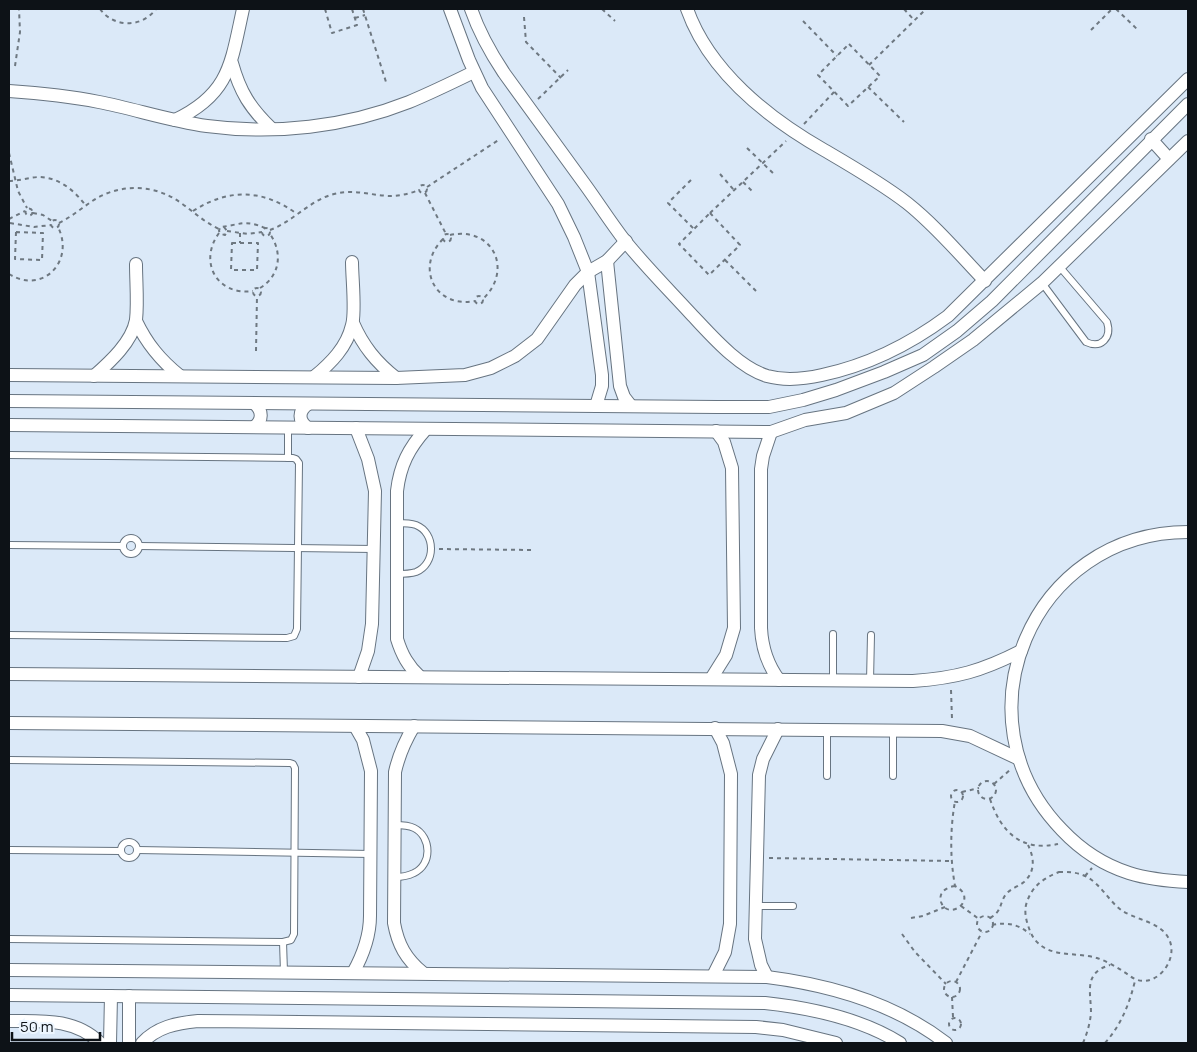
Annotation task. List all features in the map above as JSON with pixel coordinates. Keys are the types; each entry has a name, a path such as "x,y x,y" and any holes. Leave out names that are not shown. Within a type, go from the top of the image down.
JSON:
{"street":[{"path":"175,120 194,112 210,98 223,82 232,63 243,9"},
{"path":"450,9 474,72 558,204 588,272 602,375 602,386 596,406"},
{"path":"471,9 489,50 626,241 700,324 728,351 747,366 766,376 788,379 810,378 869,362 897,350 948,316 1188,79"},
{"path":"687,9 702,43 722,68 748,95 796,132 857,169 907,203 927,220 985,281"},
{"path":"469,60 489,50"},
{"path":"232,63 237,82 246,100 258,116 272,129"},
{"path":"9,91 51,94 100,102 207,126 272,129 316,126 375,113 408,102 474,72"},
{"path":"9,401 769,407 803,400 836,390 923,355 957,331 992,301 1188,104"},
{"path":"1152,139 1169,159"},
{"path":"9,426 771,432 805,420 846,413 894,393 973,340 1042,283 1188,141"},
{"path":"9,375 396,378 465,375 491,368 515,356 537,339 575,285 588,272 607,261 626,241"},
{"path":"607,261 620,386 624,397 631,406"},
{"path":"314,377 338,354 347,339 353,323 352,262"},
{"path":"94,376 119,352 136,321 136,264"},
{"path":"136,321 154,352 180,376"},
{"path":"353,323 360,339 370,354 396,378"},
{"path":"254,404 261,412 261,419 254,427"},
{"path":"308,404 300,413 303,425 308,428"},
{"path":"356,428 366,451 375,491 371,638 359,677"},
{"path":"420,677 410,667 402,654 397,639 397,491 399,474 405,457 414,442 426,429"},
{"path":"711,679 726,655 734,628 734,481 729,455 716,431"},
{"path":"771,432 762,456 761,469 761,628 765,656 779,680"},
{"path":"1188,532 1169,532 1136,539 1106,551 1078,570 1054,593 1034,620 1020,651 1014,678 1011,707 1019,760 1033,792 1051,818 1073,841 1099,859 1128,872 1158,880 1188,882"},
{"path":"9,674 779,680 941,679 969,674 996,664 1020,651"},
{"path":"9,723 942,731 970,736 1019,760"},
{"path":"353,973 360,961 368,936 371,854 371,771 363,740 355,726"},
{"path":"414,726 402,748 395,772 394,923 397,938 403,952 412,964 423,973"},
{"path":"713,976 720,964 728,938 731,904 731,774 723,743 716,728"},
{"path":"767,977 757,952 756,939 759,775 763,758 778,729"},
{"path":"9,970 767,977 799,981 836,989 872,1001 908,1019 946,1043"},
{"path":"9,995 765,1003 794,1006 829,1014 863,1025 900,1043"},
{"path":"110,1043 111,996"},
{"path":"129,996 129,1043"},
{"path":"9,1021 56,1022 72,1025 86,1032 100,1043"},
{"path":"142,1043 168,1025 198,1022 756,1027 783,1030 836,1043"}],"lane":[{"path":"1042,283 1086,342 1092,345 1104,341 1110,329 1107,322 1059,266"},
{"path":"288,428 288,458"},
{"path":"9,455 288,458 296,459 299,463 297,629 294,636 9,634"},
{"path":"396,574 418,571 425,566 430,558 432,549 430,539 425,531 418,526 408,523 397,523"},
{"path":"123,546 124,542 130,538 135,538 139,546"},
{"path":"9,545 123,546"},
{"path":"123,546 124,550 131,554 138,550 139,546"},
{"path":"139,546 374,549"},
{"path":"833,634 833,680"},
{"path":"870,680 871,635"},
{"path":"827,729 827,776"},
{"path":"893,730 893,776"},
{"path":"9,760 293,764 295,768 294,934 291,940 283,942 9,939"},
{"path":"395,825 406,825 416,828 428,846 428,856 423,866 415,873 395,877"},
{"path":"121,851 122,847 129,842 136,846 137,850"},
{"path":"9,850 121,851"},
{"path":"137,850 371,854"},
{"path":"121,851 125,858 129,859 133,858 137,850"},
{"path":"756,906 793,906"},
{"path":"283,942 284,972"}],"path":[{"path":"15,66 20,32 19,9"},
{"path":"100,9 110,19 119,23 129,24 148,18 156,9"},
{"path":"324,9 332,33 357,26 352,9"},
{"path":"363,9 386,82"},
{"path":"602,9 615,21"},
{"path":"904,9 914,20"},
{"path":"869,65 926,9"},
{"path":"1091,30 1112,9"},
{"path":"1116,9 1139,31"},
{"path":"355,18 365,15"},
{"path":"524,16 526,42 561,78"},
{"path":"803,21 837,56"},
{"path":"849,44 869,65 880,76 848,106 818,75 849,44"},
{"path":"529,107 568,70"},
{"path":"868,87 904,122"},
{"path":"710,214 740,245 709,275 679,244 734,190 796,132 834,92"},
{"path":"425,193 427,187 511,132"},
{"path":"747,148 774,174"},
{"path":"9,153 18,191 28,216 33,212"},
{"path":"720,174 734,190"},
{"path":"9,181 41,177 54,180 72,190 86,206"},
{"path":"691,180 668,203 694,229"},
{"path":"743,182 754,193"},
{"path":"419,190 421,185 427,187"},
{"path":"9,274 23,280 32,281 41,279 55,268 60,261 63,244 58,227 59,223 108,193 134,188 159,192 177,200 205,222 219,229 245,222 270,230 280,226 309,205 335,194 364,192 394,196 419,190 425,193 446,234 460,233 478,237 492,248 498,266 498,275 495,284 482,303 459,303 451,300 444,296 433,284 429,268 430,260 433,252 446,234"},
{"path":"192,212 217,198 245,194 273,199 297,214"},
{"path":"9,222 26,210 32,209 33,212 43,215 52,221 56,220 59,223"},
{"path":"51,225 52,221"},
{"path":"9,222 26,226 51,225 53,228 58,227"},
{"path":"26,226 26,233"},
{"path":"224,227 227,231"},
{"path":"262,232 265,228"},
{"path":"219,229 210,253 215,275 219,281 231,289 246,292 266,285 275,274 278,260 277,246 270,234 270,230"},
{"path":"219,233 224,234 227,231 240,233 262,232 265,236 270,234"},
{"path":"16,232 26,233 43,233 42,260 15,259 16,232"},
{"path":"240,233 240,243"},
{"path":"443,239 449,242 450,235"},
{"path":"232,243 240,243 258,243 257,270 232,270 232,243"},
{"path":"725,260 756,291"},
{"path":"257,296 262,292 260,288"},
{"path":"253,290 257,296 256,351"},
{"path":"475,302 477,297 482,296 483,299"},
{"path":"432,549 533,550"},
{"path":"952,690 952,719"},
{"path":"994,784 1019,760"},
{"path":"955,886 951,831 955,801 951,797 952,792 979,788 985,781 994,784"},
{"path":"990,799 996,793 994,784"},
{"path":"979,788 981,796 985,799 990,799"},
{"path":"955,801 961,800 962,792"},
{"path":"990,799 994,813 1002,826 1013,836 1028,844 1044,847 1073,841"},
{"path":"979,919 990,918 1000,911 1004,897 1009,891 1024,882 1030,873 1033,858 1028,844"},
{"path":"757,858 952,861"},
{"path":"1059,872 1073,872 1085,876 1096,884 1107,898 1121,909 1162,930 1169,939 1172,950 1170,961 1164,970 1156,978 1144,982 1135,980 1111,964 1096,958 1052,952 1040,945 1032,935 1026,923 1026,909 1029,896 1036,885 1047,877 1059,872"},
{"path":"955,886 960,889 964,894 964,901 961,906 956,910 950,910 945,907 941,902 940,896 943,890 955,886"},
{"path":"961,906 979,919"},
{"path":"911,918 923,916 945,907"},
{"path":"982,932 987,932 991,929 990,918"},
{"path":"979,919 977,926 982,932"},
{"path":"992,925 1013,924 1023,928 1032,935"},
{"path":"956,982 982,932"},
{"path":"902,934 946,984"},
{"path":"1083,1043 1088,1032 1091,1014 1089,985 1093,975 1101,967 1111,964"},
{"path":"1105,1043 1123,1018 1131,1000 1135,980"},
{"path":"946,984 952,981 956,982"},
{"path":"952,997 956,996 960,989 956,982"},
{"path":"946,984 945,992 952,997"},
{"path":"952,997 953,1018 949,1023 952,1029 958,1029 961,1021 953,1018"}]}
